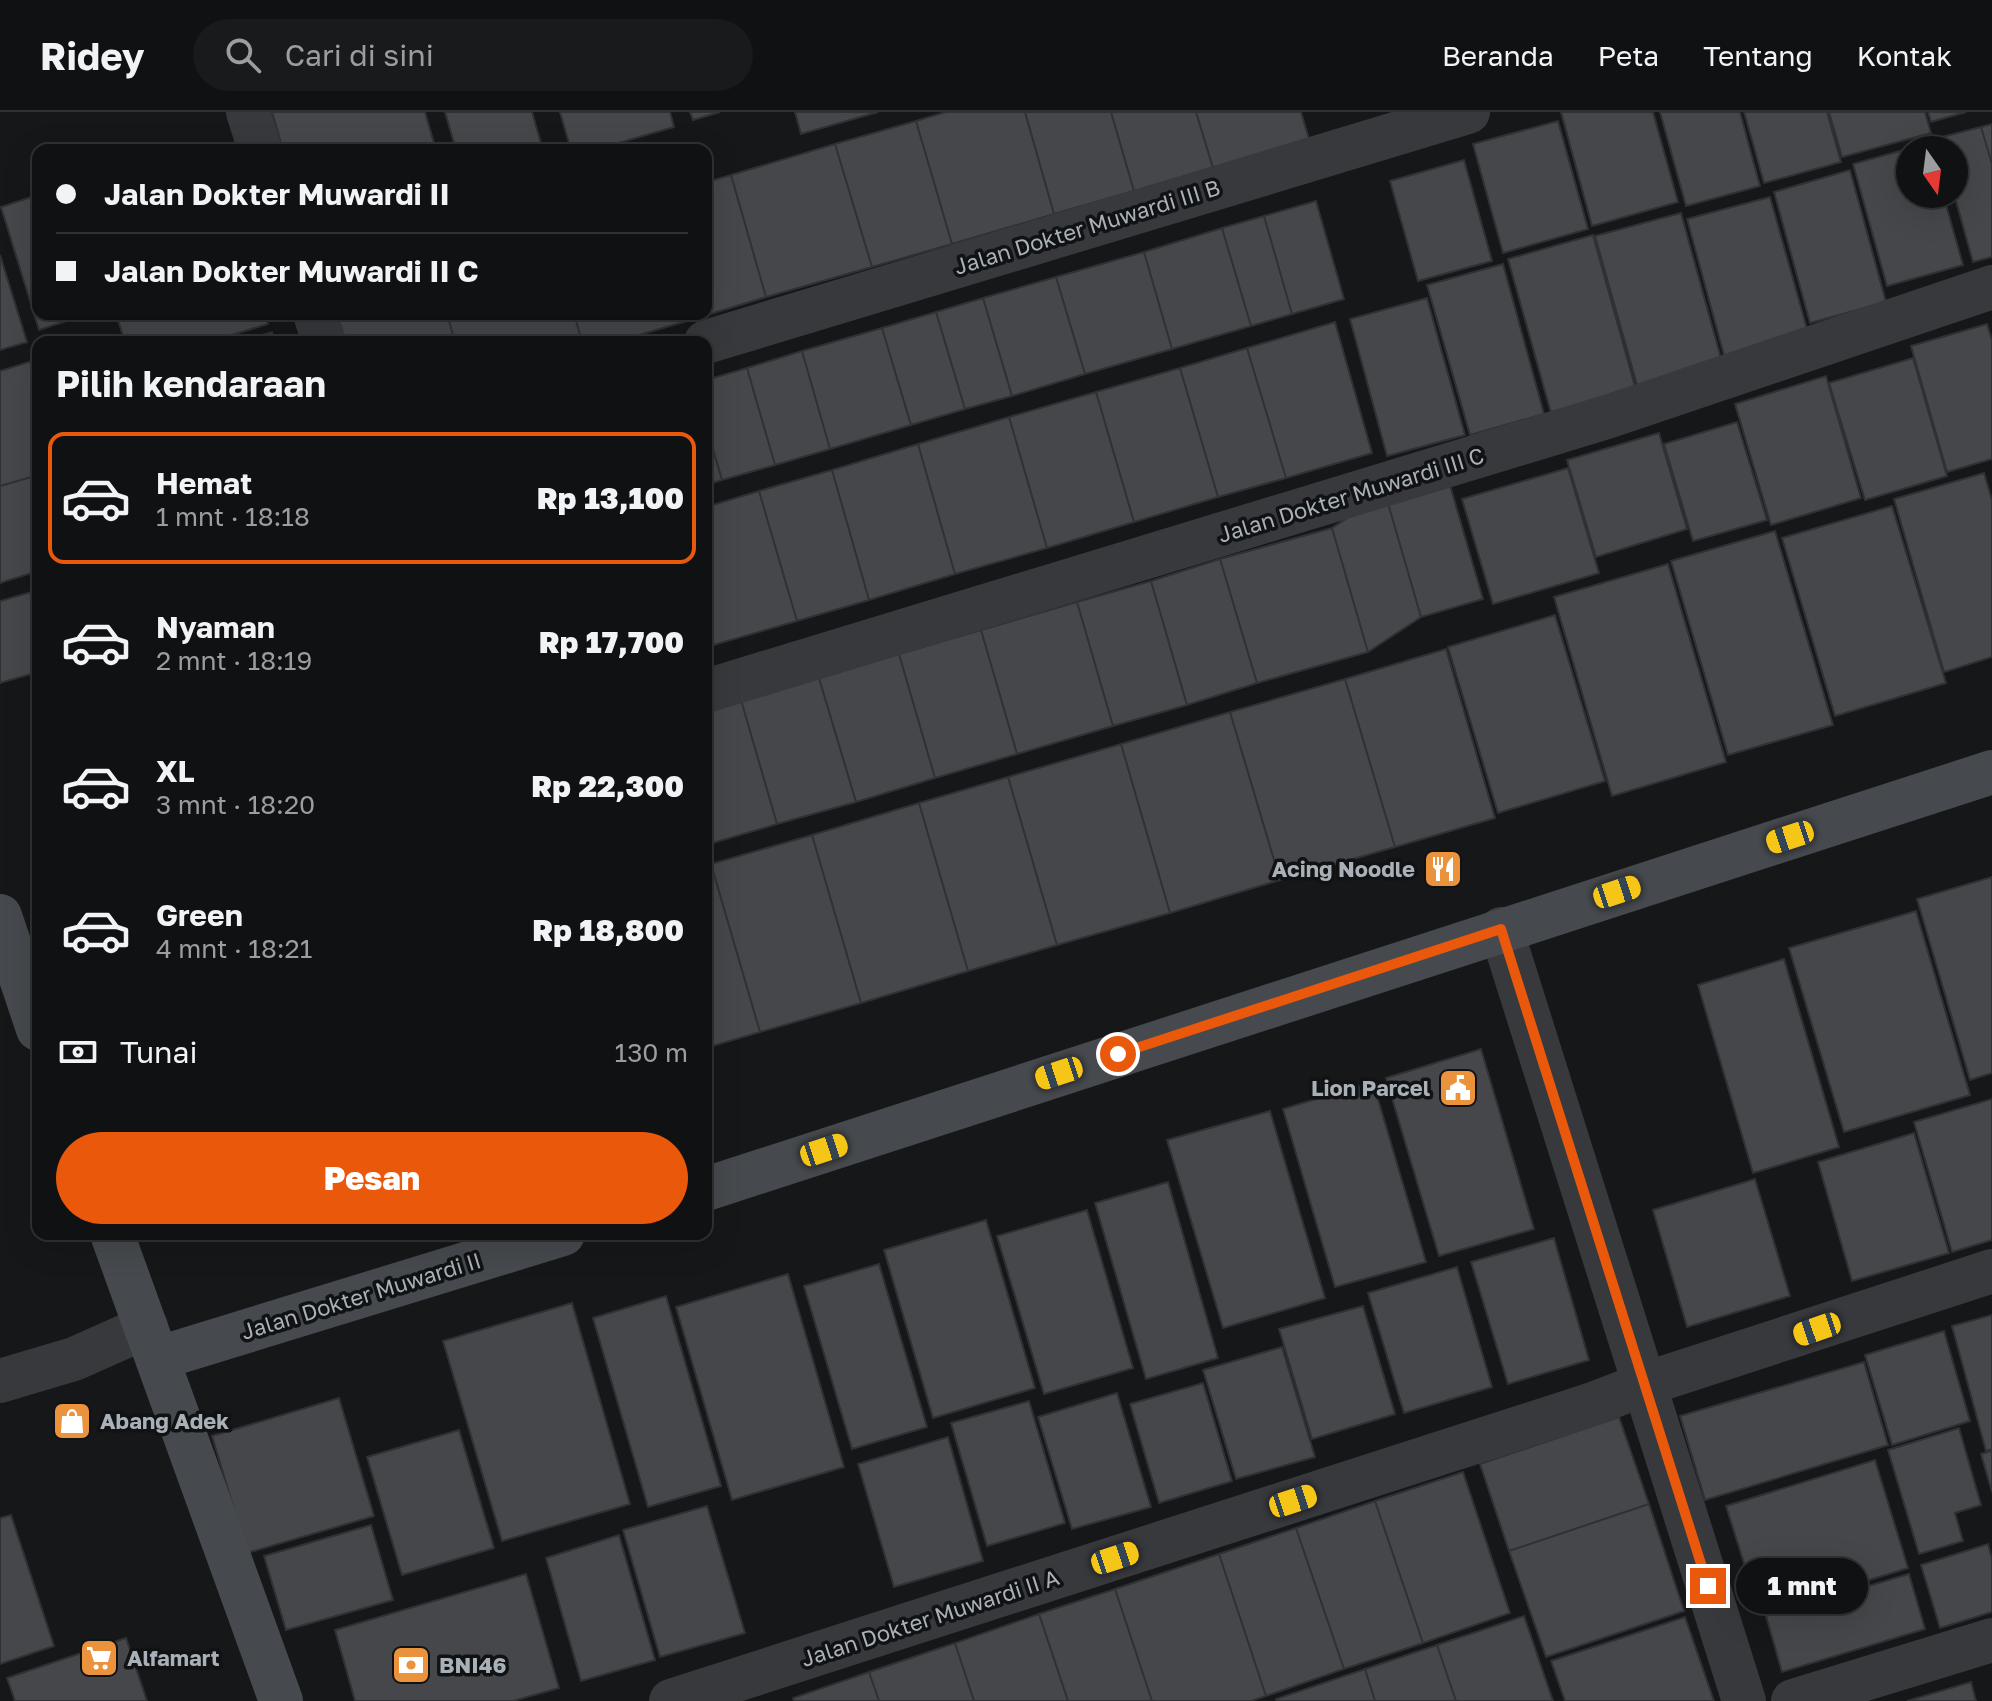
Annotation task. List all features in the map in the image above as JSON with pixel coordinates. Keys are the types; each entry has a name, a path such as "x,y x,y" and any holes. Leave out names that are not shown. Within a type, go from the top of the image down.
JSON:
{"street":[{"path":"248,112 258,144"},
{"name":"Jalan Dokter Muwardi III B","path":"712,340 1468,112"},
{"name":"Jalan Dokter Muwardi III C","path":"712,689 1610,416 1992,287"},
{"path":"712,1187 1992,772"},
{"path":"0,916 32,1011"},
{"path":"1501,929 1744,1701"},
{"path":"114,1240 281,1701"},
{"name":"Jalan Dokter Muwardi II","path":"152,1342 540,1240"},
{"name":"Jalan Dokter Muwardi II A","path":"671,1701 1575,1410 1645,1384 1992,1271"},
{"path":"0,1381 74,1359 152,1342"},
{"path":"1793,1701 1992,1640"}],"building":[{"path":"272,112 425,112 434,144 281,144"},
{"path":"445,112 532,112 541,144 454,144"},
{"path":"560,112 670,112 674,127 615,144 569,144"},
{"path":"690,112 720,112 693,120"},
{"path":"795,112 878,112 801,134"},
{"path":"946,112 1025,112 1054,214 952,244 916,121"},
{"path":"1025,112 1111,112 1134,191 1054,214"},
{"path":"1111,112 1196,112 1213,168 1134,191"},
{"path":"1196,112 1301,112 1309,139 1213,168"},
{"path":"1561,112 1653,112 1678,202 1592,226"},
{"path":"1660,112 1740,112 1760,186 1686,206"},
{"path":"1744,112 1827,112 1841,162 1764,183"},
{"path":"1829,112 1925,112 1931,133 1896,136 1896,142 1842,157"},
{"path":"1928,112 1966,112 1931,122"},
{"path":"916,121 952,244 872,267 835,144"},
{"path":"1558,121 1588,229 1503,253 1473,144"},
{"path":"1992,124 1992,164 1981,127"},
{"path":"1981,127 1992,164 1992,257 1973,262 1958,208 1968,208 1968,136 1946,136"},
{"path":"835,144 872,267 766,297 731,175"},
{"path":"1896,152 1896,208 1947,208 1963,265 1887,286 1853,164"},
{"path":"1464,160 1492,261 1418,281 1390,181"},
{"path":"1850,170 1886,302 1810,323 1774,192"},
{"path":"731,175 766,297 712,313 712,180"},
{"path":"32,197 32,307 1,207"},
{"path":"1770,197 1809,336 1725,359 1687,219"},
{"path":"1316,201 1344,299 1292,314 1264,216"},
{"path":"1681,213 1722,362 1637,385 1595,236"},
{"path":"1264,216 1292,314 1251,326 1222,228"},
{"path":"1222,228 1251,326 1172,349 1144,252"},
{"path":"1593,235 1636,390 1551,413 1508,259"},
{"path":"1144,252 1172,349 1085,374 1056,277"},
{"path":"0,255 27,342 0,350"},
{"path":"1503,264 1544,414 1470,435 1427,285"},
{"path":"1056,277 1085,374 1012,396 983,298"},
{"path":"983,298 1012,396 965,409 936,312"},
{"path":"1427,298 1465,435 1387,456 1350,319"},
{"path":"936,312 965,409 911,425 882,328"},
{"path":"36,320 70,320 39,330"},
{"path":"118,320 267,320 268,324 229,336 123,336"},
{"path":"338,320 449,320 453,336 342,336"},
{"path":"449,320 576,320 580,336 453,336"},
{"path":"576,320 687,321 636,336 580,336"},
{"path":"1335,322 1372,453 1286,478 1247,348"},
{"path":"1987,324 1992,340 1992,459 1947,472 1911,346"},
{"path":"882,328 911,425 830,449 802,351"},
{"path":"1247,348 1286,478 1218,497 1180,368"},
{"path":"802,351 830,449 775,465 747,368"},
{"path":"1913,358 1947,476 1865,500 1829,383"},
{"path":"32,361 32,477 0,486 0,371"},
{"path":"747,368 775,465 722,480 712,446 712,378"},
{"path":"1180,368 1218,497 1134,522 1096,392"},
{"path":"1826,376 1861,498 1771,525 1735,404"},
{"path":"1096,392 1134,522 1047,548 1009,417"},
{"path":"1009,417 1047,548 955,574 918,444"},
{"path":"1737,422 1767,520 1693,541 1664,444"},
{"path":"1659,433 1687,529 1596,557 1567,460"},
{"path":"918,444 955,574 869,600 832,470"},
{"path":"712,446 722,480 712,483"},
{"path":"1568,468 1599,573 1493,604 1462,499"},
{"path":"832,470 869,600 797,621 759,491"},
{"path":"1984,473 1992,500 1992,657 1944,672 1894,499"},
{"path":"1447,475 1483,599 1421,617 1385,493"},
{"path":"32,477 32,573 0,583 0,486"},
{"path":"759,491 797,621 712,645 712,505"},
{"path":"1385,493 1421,617 1368,652 1332,528"},
{"path":"1892,506 1946,683 1835,716 1782,538"},
{"path":"1332,528 1368,652 1257,683 1220,559"},
{"path":"1775,531 1833,725 1728,755 1671,561"},
{"path":"1220,559 1257,683 1187,705 1151,581"},
{"path":"1668,564 1726,762 1612,796 1554,597"},
{"path":"1151,581 1187,705 1113,726 1077,602"},
{"path":"32,592 32,674 0,683 0,601"},
{"path":"1077,602 1113,726 1017,754 981,630"},
{"path":"1555,615 1605,781 1498,813 1448,647"},
{"path":"981,630 1017,754 935,778 899,654"},
{"path":"1446,649 1495,818 1395,847 1345,679"},
{"path":"899,654 935,778 856,802 819,678"},
{"path":"819,678 856,802 777,824 741,700"},
{"path":"1345,679 1395,847 1280,880 1230,712"},
{"path":"741,700 777,824 712,843 712,708"},
{"path":"1230,712 1280,880 1170,913 1121,744"},
{"path":"1121,744 1170,913 1057,945 1008,777"},
{"path":"1008,777 1057,945 968,971 919,803"},
{"path":"919,803 968,971 861,1003 812,835"},
{"path":"812,835 861,1003 760,1032 712,864"},
{"path":"712,867 760,1032 712,1046"},
{"path":"1992,877 1992,1073 1970,1080 1917,899"},
{"path":"1916,911 1970,1095 1844,1132 1789,948"},
{"path":"1784,959 1839,1147 1753,1173 1698,985"},
{"path":"1481,1049 1534,1229 1439,1256 1386,1078"},
{"path":"1373,1082 1426,1262 1335,1287 1283,1109"},
{"path":"1992,1099 1992,1240 1952,1252 1914,1122"},
{"path":"1270,1111 1325,1298 1223,1328 1167,1140"},
{"path":"1914,1133 1949,1253 1852,1281 1818,1162"},
{"path":"1755,1179 1790,1296 1687,1327 1653,1210"},
{"path":"1168,1182 1218,1358 1146,1379 1095,1203"},
{"path":"1087,1210 1133,1368 1044,1394 997,1236"},
{"path":"986,1220 1035,1388 933,1418 884,1250"},
{"path":"1554,1238 1589,1360 1508,1384 1471,1262"},
{"path":"879,1264 927,1427 852,1449 804,1286"},
{"path":"1457,1267 1492,1387 1404,1413 1368,1293"},
{"path":"788,1274 844,1467 732,1500 676,1307"},
{"path":"666,1296 721,1486 648,1507 593,1318"},
{"path":"572,1303 630,1504 502,1541 443,1341"},
{"path":"1363,1306 1395,1414 1312,1439 1279,1329"},
{"path":"1992,1315 1992,1449 1986,1451 1952,1326"},
{"path":"1944,1331 1970,1421 1892,1445 1865,1355"},
{"path":"1282,1347 1315,1457 1236,1479 1203,1370"},
{"path":"1864,1362 1888,1445 1705,1500 1680,1416"},
{"path":"1203,1383 1232,1481 1159,1503 1130,1404"},
{"path":"1117,1393 1151,1507 1072,1529 1038,1417"},
{"path":"339,1398 374,1516 247,1553 212,1436"},
{"path":"1029,1401 1065,1523 987,1546 951,1423"},
{"path":"1619,1417 1649,1504 1509,1551 1480,1464"},
{"path":"1959,1428 1981,1505 1955,1513 1963,1541 1919,1554 1888,1450"},
{"path":"459,1430 494,1548 402,1575 367,1457"},
{"path":"948,1437 983,1561 894,1587 858,1464"},
{"path":"1992,1451 1992,1492 1981,1454"},
{"path":"1875,1460 1908,1568 1760,1614 1726,1506"},
{"path":"1463,1472 1510,1613 1423,1643 1375,1501"},
{"path":"1375,1501 1423,1643 1344,1669 1296,1528"},
{"path":"1649,1504 1684,1611 1546,1657 1509,1551"},
{"path":"707,1506 745,1633 660,1657 623,1530"},
{"path":"11,1515 54,1646 0,1664 0,1518"},
{"path":"371,1525 393,1600 286,1630 264,1556"},
{"path":"1296,1528 1344,1669 1266,1696 1219,1554"},
{"path":"619,1535 655,1660 581,1681 546,1558"},
{"path":"1988,1544 1992,1559 1992,1612 1940,1628 1921,1565"},
{"path":"1219,1554 1266,1696 1251,1701 1152,1701 1115,1589"},
{"path":"526,1574 559,1688 513,1701 355,1701 335,1630"},
{"path":"1909,1574 1925,1629 1782,1672 1766,1616"},
{"path":"1115,1589 1152,1701 1068,1701 1039,1614"},
{"path":"1039,1614 1068,1701 974,1701 955,1643"},
{"path":"1524,1616 1553,1701 1456,1701 1437,1645"},
{"path":"1685,1617 1714,1701 1565,1701 1551,1661"},
{"name":"Alfamart","path":"126,1638 147,1701 15,1701 7,1678"},
{"path":"955,1643 974,1701 879,1701 869,1672"},
{"path":"1437,1645 1456,1701 1375,1701 1365,1669"},
{"path":"1365,1669 1375,1701 1276,1699"},
{"path":"869,1672 879,1701 794,1701 793,1698"},
{"path":"1971,1682 1976,1701 1907,1701"}],"place":[{"name":"Acing Noodle","path":"1443,869"},
{"name":"Lion Parcel","path":"1458,1088"},
{"name":"Abang Adek","path":"72,1421"},
{"name":"Alfamart","path":"99,1658"},
{"name":"BNI46","path":"411,1665"}],"route":[{"path":"1118,1054 1501,929 1708,1586"}]}
